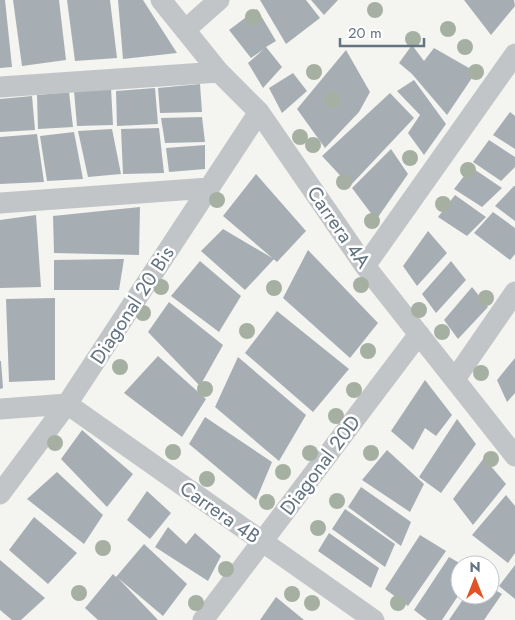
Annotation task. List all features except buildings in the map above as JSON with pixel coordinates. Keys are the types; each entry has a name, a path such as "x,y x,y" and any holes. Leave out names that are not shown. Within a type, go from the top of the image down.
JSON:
{"street":[{"name":"Carrera 4A","path":"161,0 219,72 259,112 365,266 515,456"},
{"path":"185,30 219,0"},
{"path":"365,266 515,54"},
{"path":"0,86 219,72"},
{"name":"Diagonal 20 Bis","path":"0,494 67,404 259,112"},
{"path":"0,203 209,188"},
{"path":"455,379 515,292"},
{"name":"Diagonal 20D","path":"203,620 418,334"},
{"path":"0,409 67,404"},
{"name":"Carrera 4B","path":"67,404 374,620"}]}
